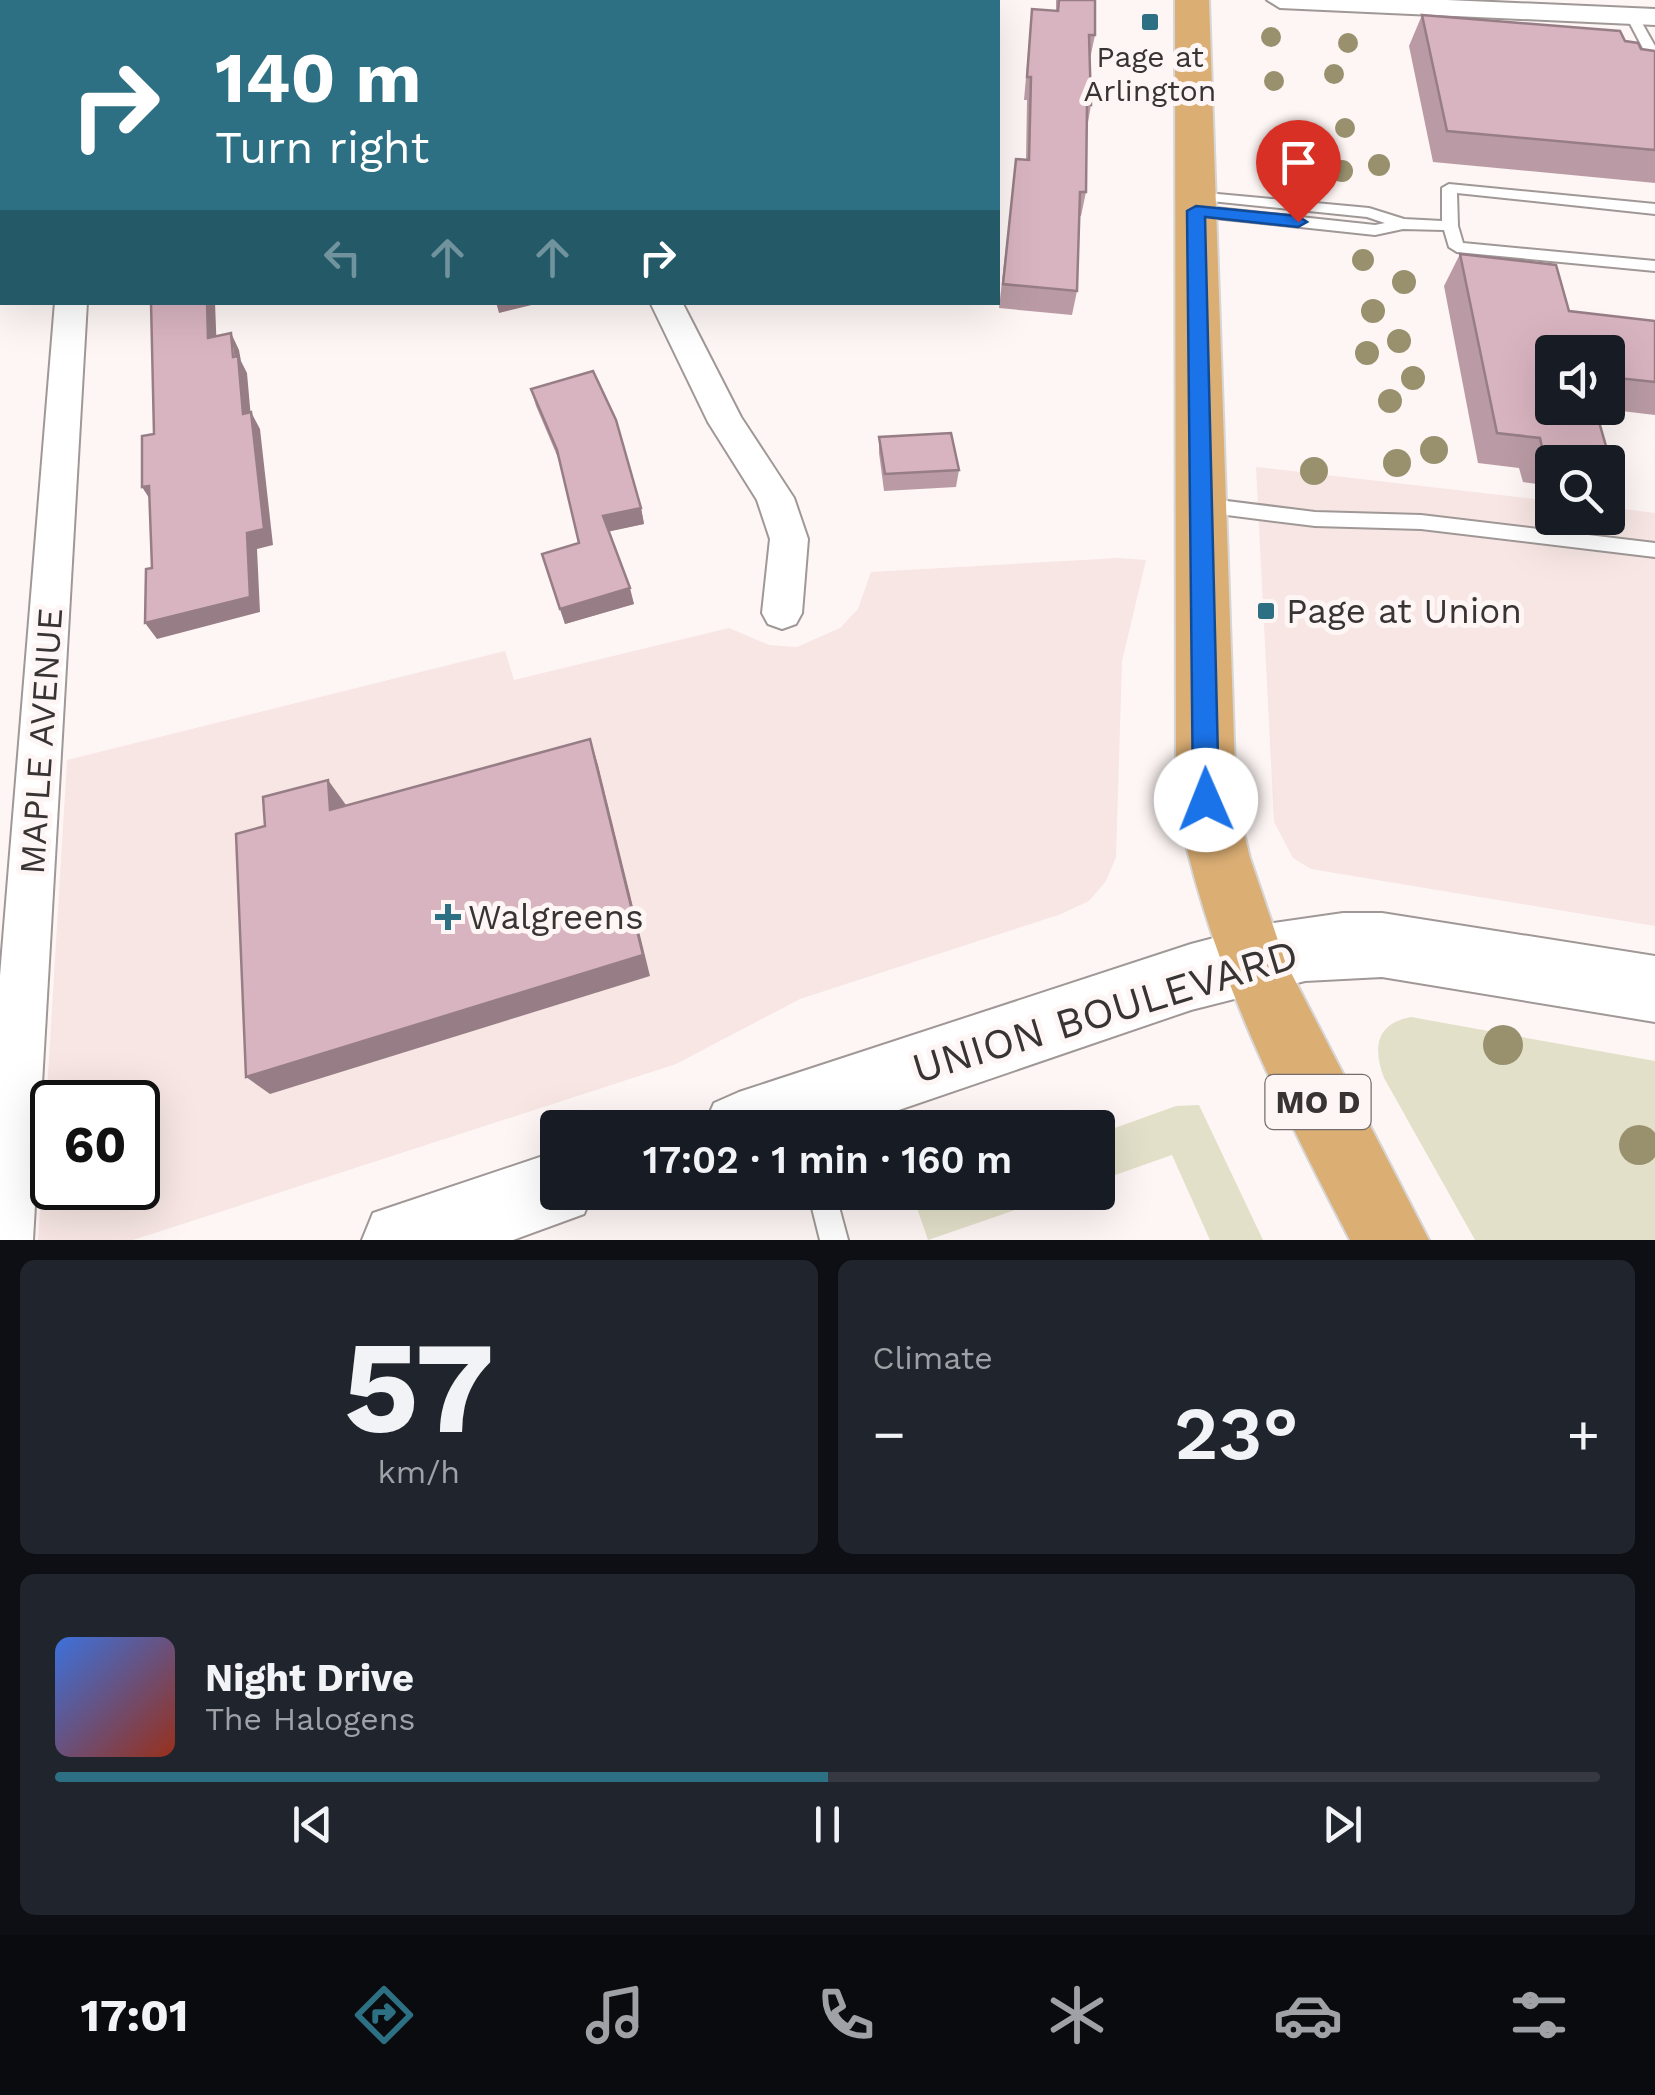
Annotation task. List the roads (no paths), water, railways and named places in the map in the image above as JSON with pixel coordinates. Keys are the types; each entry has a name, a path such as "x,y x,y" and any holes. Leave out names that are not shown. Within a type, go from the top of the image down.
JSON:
{"main road":[{"name":"MO D","path":"1192,0 1206,800 1216,862 1250,961 1290,1048 1390,1240"},
{"name":"UNION BOULEVARD","path":"810,1110 1250,961 1306,947 1382,944 1655,989"},
{"path":"400,1240 540,1194"}],"street":[{"path":"1280,0 1524,6 1644,17"},
{"name":"MAPLE AVENUE","path":"6,1240 71,305"},
{"path":"668,305 726,422 775,498 789,539 782,612"}],"lane":[{"path":"1644,17 1655,58"},
{"path":"1655,209 1449,188 1450,226 1457,247 1655,266"},
{"path":"1196,203 1376,230 1403,224 1450,226"},
{"path":"1201,504 1316,519 1420,522 1655,550"},
{"path":"826,1210 834,1240"}],"place":[{"name":"Page at Arlington","path":"1150,22"},
{"name":"Page at Union","path":"1266,611"},
{"name":"Walgreens","path":"448,917"}]}
